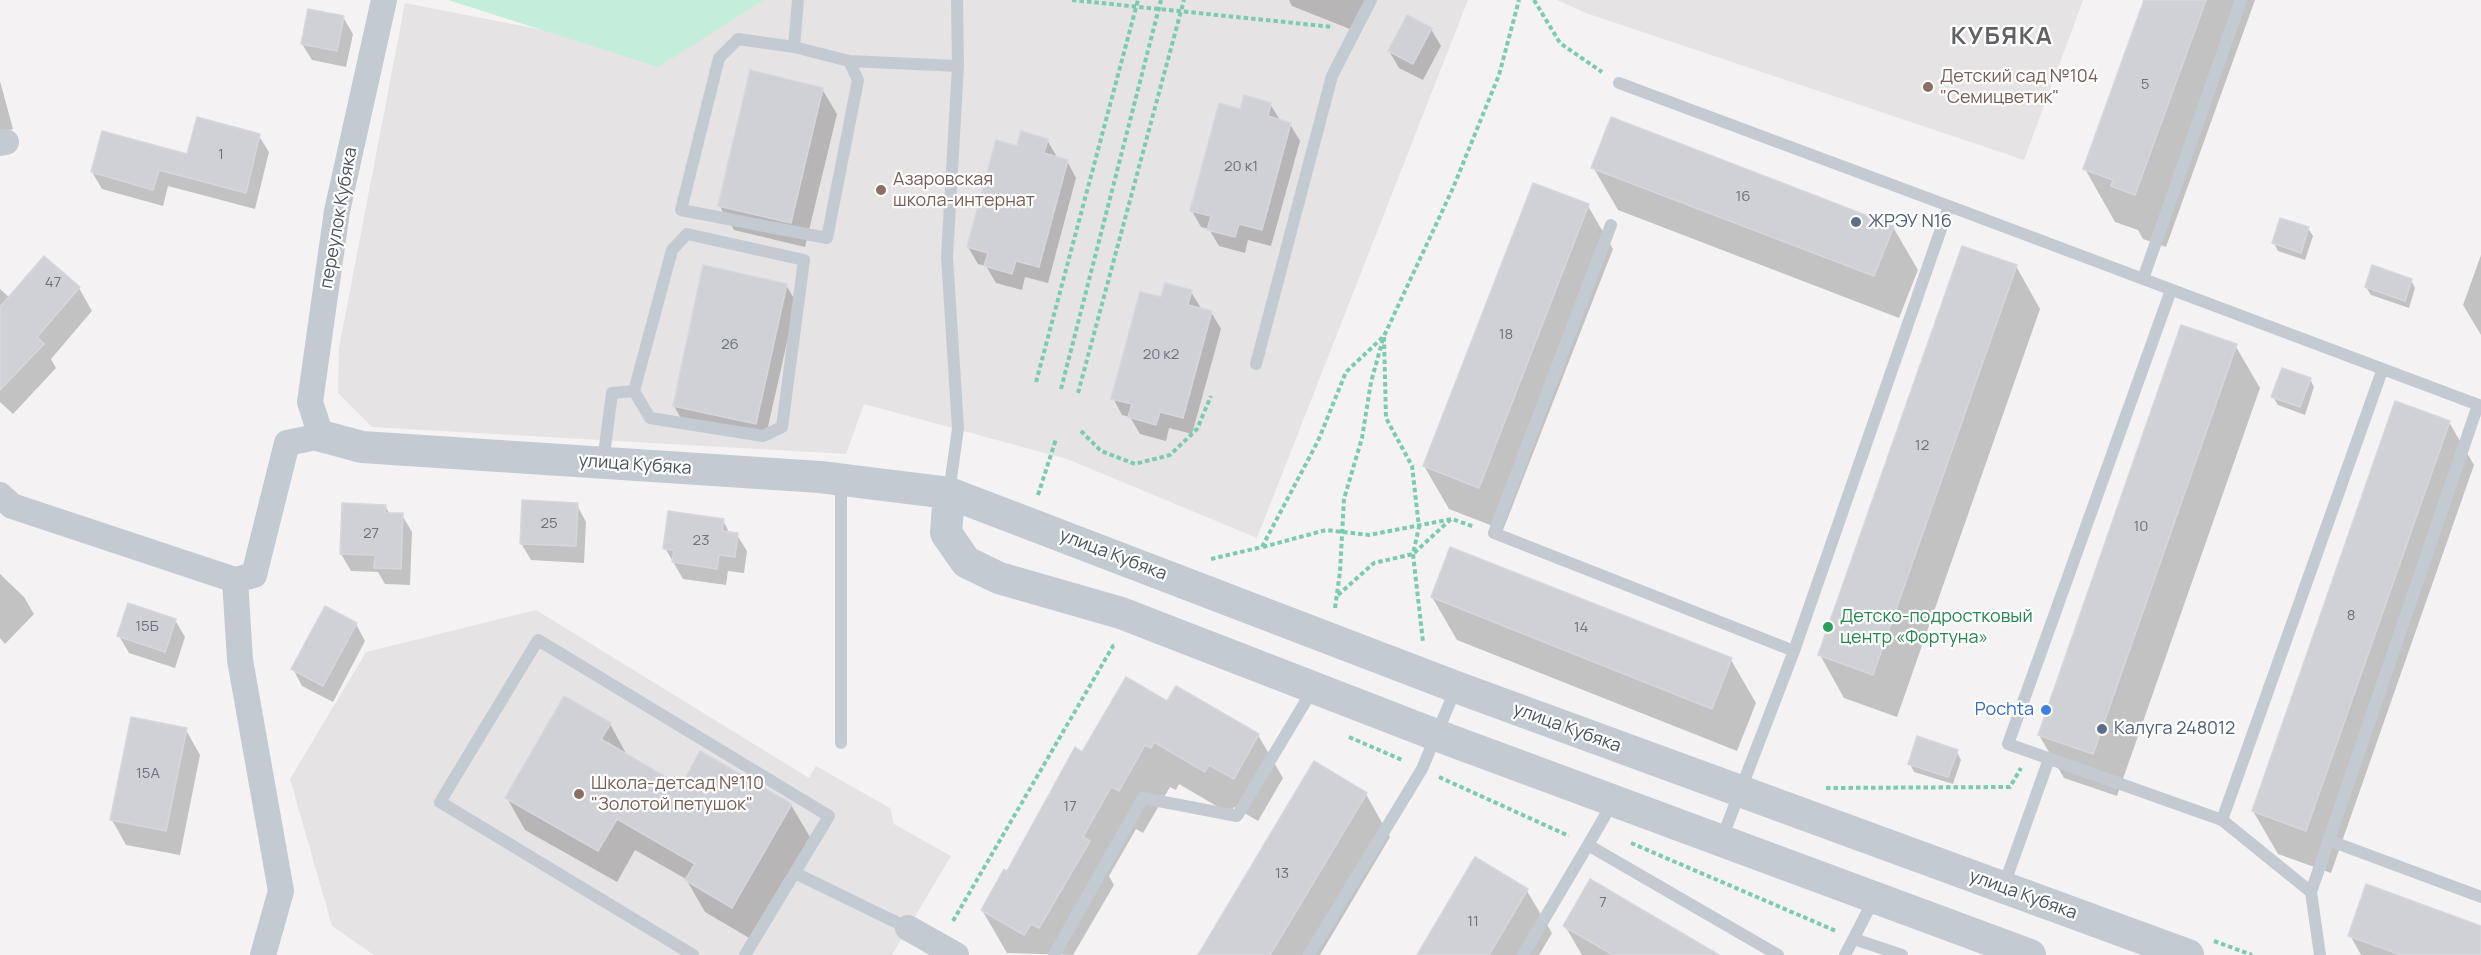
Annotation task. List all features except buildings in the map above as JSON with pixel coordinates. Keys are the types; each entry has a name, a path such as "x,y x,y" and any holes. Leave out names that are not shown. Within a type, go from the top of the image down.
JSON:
{"street":[{"name":"переулок Кубяка","path":"321,436 310,402 336,222 384,0"},
{"name":"улица Кубяка","path":"321,436 362,447 841,481 949,493 1456,687 2188,955"},
{"path":"0,495 12,506 235,580 254,575 287,443 321,436"},
{"path":"949,493 946,533 966,562 999,578 1120,614 1306,702 1436,735 2030,955"},
{"path":"235,580 240,660 281,891 263,955"},
{"path":"908,928 948,950"}],"lane":[{"path":"794,47 798,0"},
{"path":"949,493 958,428 947,258 958,66 957,0"},
{"path":"1256,364 1332,76 1371,0"},
{"path":"2143,279 2241,0"},
{"path":"849,61 858,80 827,238 681,210 719,58 738,39 794,47 849,61 958,66"},
{"path":"1619,83 2480,406 2311,892 2320,955"},
{"path":"1720,842 1794,651 1949,206"},
{"path":"1611,225 1494,533 1794,651"},
{"path":"687,234 804,260 782,428 763,436 650,418 634,391 672,250 687,234"},
{"path":"2171,290 2008,744 2222,820 2311,892"},
{"path":"2222,820 2382,371"},
{"path":"603,463 612,393 634,391"},
{"path":"841,481 842,743"},
{"path":"693,955 440,802 538,640 829,816 745,955"},
{"path":"1309,955 1422,769 1456,687"},
{"path":"1054,955 1143,798 1237,816 1306,702"},
{"path":"2003,888 2049,759"},
{"path":"1523,955 1613,801"},
{"path":"2328,840 2481,897"},
{"path":"1588,845 1778,955"},
{"path":"795,873 908,928"},
{"path":"1845,955 1874,898"},
{"path":"1854,939 1902,955"}],"path":[{"path":"1072,0 1356,29"},
{"path":"1036,382 1138,0"},
{"path":"1061,389 1161,0"},
{"path":"1078,393 1184,0"},
{"path":"1333,617 1337,596 1344,499 1362,438 1371,382 1384,336 1453,188 1499,75 1519,0"},
{"path":"1534,0 1560,43 1619,83"},
{"path":"1384,336 1386,418 1412,466 1419,527 1413,554 1424,651"},
{"path":"1262,547 1318,441 1346,372 1384,336"},
{"path":"1081,431 1101,451 1135,464 1170,456 1197,429 1211,396"},
{"path":"1337,596 1374,563 1413,554 1452,519"},
{"path":"1206,561 1326,530 1369,535 1452,519 1494,533"},
{"path":"948,950 1113,646 1120,642"},
{"path":"1306,702 1422,769 1588,845"},
{"path":"1821,788 2010,787 2030,752"},
{"path":"1597,828 1854,939"}],"shaded area":[{"name":"Азаровская школа-интернат","path":"559,0 1468,0 1257,538 1067,459 864,404 846,454 372,427 338,393 339,348 405,3 553,32"},
{"name":"Детский сад №104 \"Семицветик\"","path":"1557,0 2083,0 2024,160 1586,13"},
{"name":"Школа-детсад №110 \"Золотой петушок\"","path":"536,610 809,778 816,766 890,808 894,824 951,856 892,955 374,955 332,926 290,779 366,652"}],"green space":[{"path":"448,0 764,0 658,67"}],"place":[{"name":"Детский сад №104 \"Семицветик\"","path":"1928,87"},
{"name":"Азаровская школа-интернат","path":"881,190"},
{"name":"ЖРЭУ N16","path":"1856,222"},
{"name":"Детско-подростковый центр «Фортуна»","path":"1828,627"},
{"name":"Pochta","path":"2046,710"},
{"name":"Калуга 248012","path":"2102,729"},
{"name":"Школа-детсад №110 \"Золотой петушок\"","path":"579,794"}],"district":[{"name":"КУБЯКА","path":"2002,37"}]}
